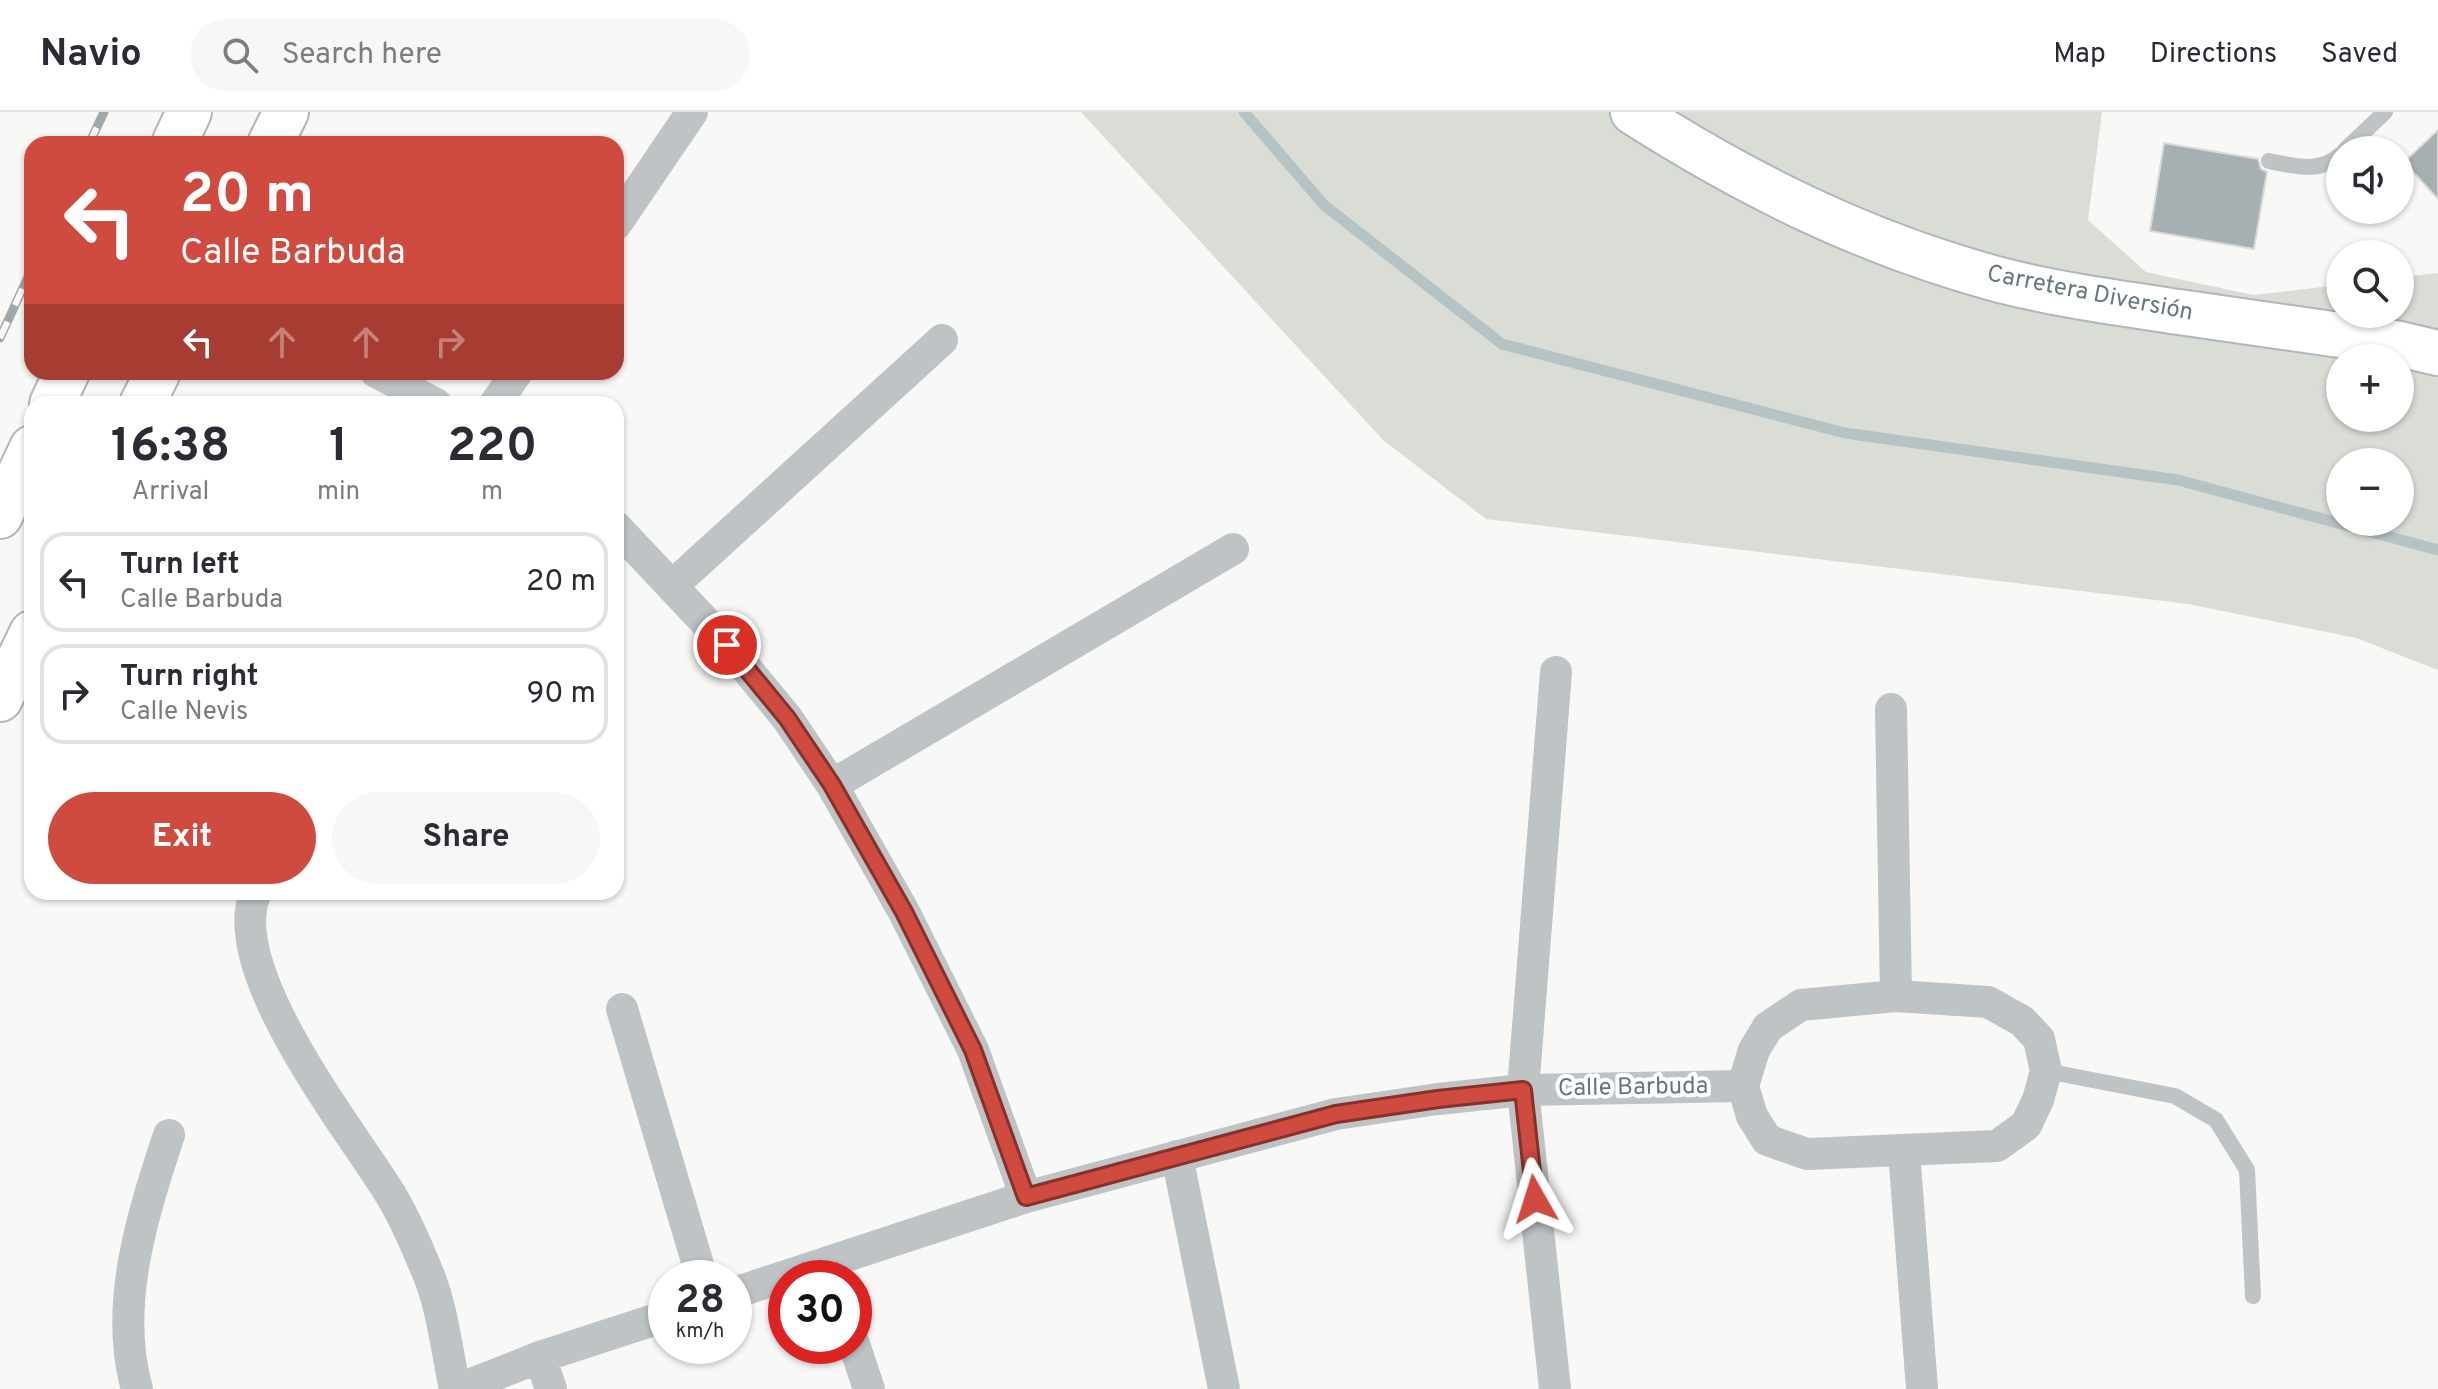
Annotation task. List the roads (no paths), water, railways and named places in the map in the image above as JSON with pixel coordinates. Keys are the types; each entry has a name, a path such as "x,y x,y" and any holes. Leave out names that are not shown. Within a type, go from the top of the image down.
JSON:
{"main road":[{"path":"178,136 189,112"},
{"path":"274,136 286,112"},
{"name":"Carretera Diversión","path":"1633,112 1705,158 1775,196 1849,229 1944,264 2082,297 2395,343 2438,353"},
{"path":"0,516 24,465"},
{"path":"0,699 24,650"}],"street":[{"path":"624,212 692,112"},
{"path":"672,586 942,340"},
{"path":"391,380 421,396"},
{"path":"624,535 727,645 787,718 832,785 904,912 973,1050 1026,1197"},
{"path":"832,785 1233,549"},
{"path":"1555,1389 1523,1090 1556,672"},
{"path":"1891,709 1896,996"},
{"path":"255,900 251,944 264,990 343,1124 389,1192 429,1274 457,1389 540,1357 648,1322"},
{"path":"1896,996 1988,1002 2022,1021 2039,1039 2046,1071 2026,1125 1997,1146 1807,1154 1767,1140 1752,1116 1743,1086 1754,1050 1768,1027 1801,1005 1896,996"},
{"path":"622,1009 697,1260"},
{"name":"Calle Barbuda","path":"857,1260 1026,1197 1336,1114 1523,1090 1743,1086"},
{"path":"137,1389 129,1325 132,1263 169,1135"},
{"path":"1904,1151 1922,1389"},
{"path":"1177,1156 1224,1389"},
{"path":"540,1357 551,1389"},
{"path":"861,1364 869,1389"}],"lane":[{"path":"2360,136 2385,112"},
{"path":"2269,161 2307,169 2326,163"},
{"path":"2046,1071 2175,1096 2216,1120 2247,1170 2253,1296"}],"waterway":[{"path":"1244,112 1324,205 1502,344 1845,433 2178,480 2438,550"}],"railway":[{"path":"93,136 104,112"},
{"path":"0,338 24,286"}]}
